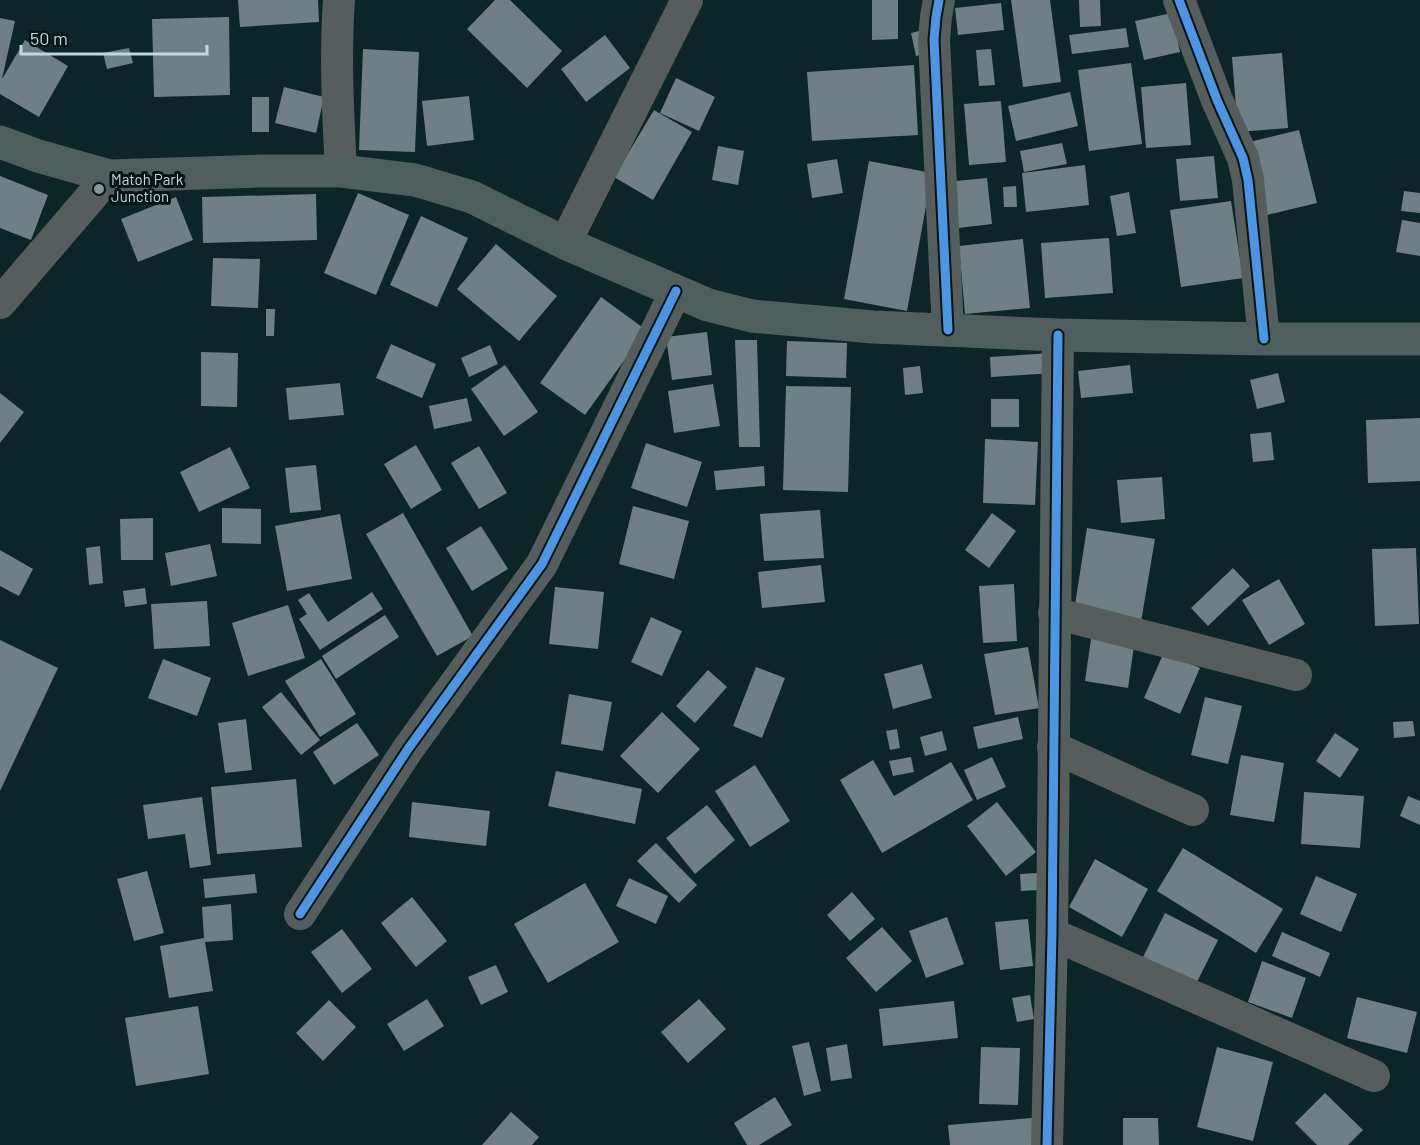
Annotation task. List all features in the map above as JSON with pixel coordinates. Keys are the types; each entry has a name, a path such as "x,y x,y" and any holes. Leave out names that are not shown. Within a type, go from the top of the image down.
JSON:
{"main road":[{"path":"0,142 38,156 108,176 341,171 415,180 472,197 565,243 708,305 752,316 873,327 1058,335 1420,339"}],"street":[{"path":"339,0 336,40 341,171"},
{"path":"565,243 687,0"},
{"path":"939,0 934,40 948,330"},
{"path":"1179,0 1217,100 1243,159 1248,180 1264,339"},
{"path":"0,303 108,176"},
{"path":"300,914 408,749 542,564 676,291"},
{"path":"1047,1145 1052,934 1058,335"},
{"path":"1054,613 1296,675"},
{"path":"1053,747 1193,810"},
{"path":"1052,934 1374,1076"}],"building":[{"path":"238,0 318,0 319,22 240,27"},
{"path":"495,0 510,0 562,51 527,88 467,29"},
{"path":"872,0 898,0 898,39 872,40"},
{"path":"1011,0 1050,0 1061,82 1023,87"},
{"path":"1079,0 1100,0 1101,26 1080,27"},
{"path":"1001,3 1004,30 958,35 955,8"},
{"path":"1172,13 1180,52 1144,60 1135,21"},
{"path":"229,17 230,95 154,97 152,19"},
{"path":"0,18 15,21 2,79 25,40 68,66 39,117 0,94"},
{"path":"1126,28 1129,47 1072,54 1069,35"},
{"path":"928,29 932,52 916,56 911,33"},
{"path":"605,35 630,68 586,102 561,69"},
{"path":"129,48 133,63 107,69 103,53"},
{"path":"363,49 419,52 415,152 359,150"},
{"path":"991,49 995,85 979,86 976,50"},
{"path":"1282,53 1288,128 1238,132 1232,57"},
{"path":"1131,63 1142,144 1089,151 1078,70"},
{"path":"914,65 918,135 812,141 807,72"},
{"path":"676,78 715,97 699,131 660,113"},
{"path":"1186,83 1191,145 1146,148 1141,87"},
{"path":"284,87 324,97 316,133 275,123"},
{"path":"1070,92 1078,126 1016,141 1008,106"},
{"path":"469,96 474,140 427,146 422,101"},
{"path":"252,97 269,97 269,132 252,132"},
{"path":"1001,101 1006,162 969,165 964,104"},
{"path":"654,110 692,132 653,200 614,177"},
{"path":"1299,130 1317,203 1267,215 1249,142"},
{"path":"1062,143 1067,164 1024,172 1020,151"},
{"path":"718,146 744,151 738,185 712,180"},
{"path":"1214,156 1218,198 1180,201 1176,159"},
{"path":"837,159 843,193 812,198 807,164"},
{"path":"869,161 932,173 907,311 844,299"},
{"path":"1085,165 1089,205 1026,212 1022,173"},
{"path":"0,176 48,195 31,240 0,228"},
{"path":"987,178 992,224 950,229 945,182"},
{"path":"1016,186 1017,207 1004,207 1003,187"},
{"path":"1404,191 1420,193 1420,213 1401,211"},
{"path":"1129,192 1136,233 1117,236 1110,196"},
{"path":"358,193 409,215 376,295 324,273"},
{"path":"316,194 317,240 203,243 202,197"},
{"path":"176,197 193,240 138,262 121,219"},
{"path":"1231,201 1243,278 1181,287 1170,210"},
{"path":"421,216 468,238 437,307 390,285"},
{"path":"1402,220 1420,223 1420,256 1396,252"},
{"path":"1109,238 1113,293 1045,298 1041,243"},
{"path":"1023,239 1030,308 965,314 959,246"},
{"path":"496,244 557,296 519,341 457,289"},
{"path":"213,258 260,259 258,308 211,306"},
{"path":"601,297 646,330 585,415 540,383"},
{"path":"266,309 275,309 274,336 266,336"},
{"path":"707,332 712,375 672,380 666,337"},
{"path":"735,340 757,340 760,447 739,447"},
{"path":"787,341 847,343 846,378 786,376"},
{"path":"391,344 436,364 422,398 376,378"},
{"path":"490,345 498,364 469,377 461,358"},
{"path":"201,352 238,353 237,407 201,406"},
{"path":"1052,353 1053,373 991,377 990,357"},
{"path":"505,365 538,412 504,436 471,389"},
{"path":"1130,365 1133,393 1081,398 1078,371"},
{"path":"920,366 923,393 905,395 903,368"},
{"path":"1278,373 1285,402 1257,409 1250,380"},
{"path":"340,383 344,415 289,420 286,388"},
{"path":"713,384 720,426 674,433 668,391"},
{"path":"786,386 851,387 848,492 783,490"},
{"path":"0,393 24,412 0,443"},
{"path":"467,398 472,421 434,429 429,406"},
{"path":"991,399 1019,399 1019,427 991,427"},
{"path":"1420,418 1420,481 1368,483 1366,420"},
{"path":"1271,432 1274,460 1253,462 1250,434"},
{"path":"985,439 1038,442 1035,505 983,503"},
{"path":"646,443 702,462 687,507 631,488"},
{"path":"416,445 442,490 411,509 384,464"},
{"path":"479,446 507,493 479,509 451,463"},
{"path":"230,447 250,488 199,512 180,472"},
{"path":"316,465 321,510 290,513 285,468"},
{"path":"764,466 765,486 716,490 714,471"},
{"path":"1162,477 1165,519 1121,523 1117,480"},
{"path":"633,506 689,521 674,579 619,564"},
{"path":"222,508 261,509 261,544 222,543"},
{"path":"820,510 824,558 764,561 760,514"},
{"path":"403,513 473,636 437,656 366,534"},
{"path":"992,513 1016,531 989,568 965,550"},
{"path":"340,514 352,579 287,591 275,526"},
{"path":"153,518 153,560 121,560 120,519"},
{"path":"481,526 508,569 472,591 446,548"},
{"path":"1087,528 1155,539 1141,622 1074,611"},
{"path":"210,544 217,576 171,586 165,553"},
{"path":"100,546 103,583 89,585 86,548"},
{"path":"1416,548 1419,624 1375,626 1372,549"},
{"path":"0,550 33,569 19,596 0,586"},
{"path":"821,565 825,602 762,608 758,572"},
{"path":"1233,568 1250,586 1208,626 1191,608"},
{"path":"1279,579 1305,624 1269,645 1242,600"},
{"path":"1014,584 1017,641 983,643 979,586"},
{"path":"555,587 604,592 598,649 549,644"},
{"path":"145,588 147,604 125,607 123,591"},
{"path":"372,592 383,609 320,650 299,619 307,614 298,600 309,593 328,622"},
{"path":"207,601 210,646 154,649 151,604"},
{"path":"288,605 305,658 248,676 232,623"},
{"path":"385,615 399,637 336,679 322,656"},
{"path":"651,617 682,631 662,676 631,662"},
{"path":"1092,632 1135,639 1128,688 1085,681"},
{"path":"0,640 58,668 0,791"},
{"path":"1028,647 1039,708 995,715 984,654"},
{"path":"1164,652 1200,668 1180,714 1144,698"},
{"path":"163,659 211,678 197,716 148,698"},
{"path":"321,659 356,714 320,737 285,681"},
{"path":"922,664 932,698 893,709 884,674"},
{"path":"756,667 785,678 762,738 733,726"},
{"path":"708,670 727,687 695,723 676,706"},
{"path":"281,692 320,740 301,755 262,707"},
{"path":"569,694 612,702 603,751 561,744"},
{"path":"1205,697 1242,706 1228,764 1191,755"},
{"path":"662,712 700,749 658,793 620,756"},
{"path":"1018,717 1023,739 978,749 973,727"},
{"path":"246,719 252,770 225,773 218,723"},
{"path":"1413,721 1415,736 1394,738 1393,722"},
{"path":"357,723 379,755 334,785 313,752"},
{"path":"897,729 900,748 890,750 886,731"},
{"path":"942,731 947,750 925,756 920,737"},
{"path":"1335,733 1359,749 1340,778 1316,761"},
{"path":"1241,755 1284,763 1274,822 1230,815"},
{"path":"911,757 914,772 893,776 889,761"},
{"path":"992,757 1006,787 977,800 964,770"},
{"path":"873,760 894,796 951,762 973,800 882,853 840,780"},
{"path":"755,765 790,821 750,847 715,791"},
{"path":"556,771 642,789 635,824 548,806"},
{"path":"296,779 302,847 217,854 211,787"},
{"path":"1304,792 1364,796 1360,848 1301,844"},
{"path":"1408,796 1420,801 1420,825 1400,816"},
{"path":"202,797 211,865 190,868 185,834 148,839 143,805"},
{"path":"412,802 490,811 486,846 409,837"},
{"path":"997,802 1036,852 1006,876 967,826"},
{"path":"707,805 735,840 695,874 666,838"},
{"path":"656,843 697,885 679,903 637,861"},
{"path":"1183,848 1283,909 1256,953 1157,891"},
{"path":"1095,859 1148,889 1122,937 1069,907"},
{"path":"147,871 164,933 134,941 117,879"},
{"path":"1037,873 1038,890 1021,891 1020,874"},
{"path":"255,874 257,893 205,898 203,879"},
{"path":"1316,876 1357,894 1341,932 1300,914"},
{"path":"629,878 668,896 656,924 616,906"},
{"path":"585,883 619,942 548,983 514,924"},
{"path":"852,892 875,919 850,941 827,915"},
{"path":"412,897 447,941 416,967 381,923"},
{"path":"231,904 233,940 205,942 213,991 169,998 160,946 204,938 202,907"},
{"path":"1165,913 1218,940 1195,986 1142,959"},
{"path":"947,917 964,964 926,978 909,931"},
{"path":"1028,919 1033,966 1000,970 995,922"},
{"path":"882,927 912,961 876,992 846,958"},
{"path":"342,929 372,969 342,993 311,952"},
{"path":"1282,932 1330,953 1320,977 1272,956"},
{"path":"1262,961 1306,978 1292,1018 1248,1002"},
{"path":"496,965 508,992 481,1005 468,977"},
{"path":"1030,995 1034,1019 1017,1022 1012,998"},
{"path":"1357,997 1417,1012 1407,1053 1347,1038"},
{"path":"427,999 444,1026 404,1051 387,1024"},
{"path":"699,999 726,1029 688,1063 661,1032"},
{"path":"329,1000 356,1027 323,1061 296,1033"},
{"path":"954,1001 958,1038 883,1046 879,1009"},
{"path":"198,1006 209,1074 136,1086 125,1018"},
{"path":"809,1042 821,1091 804,1096 792,1046"},
{"path":"847,1044 852,1078 831,1081 826,1048"},
{"path":"981,1047 1020,1048 1018,1105 979,1104"},
{"path":"1217,1047 1273,1062 1253,1141 1197,1127"},
{"path":"1325,1093 1363,1130 1348,1145 1317,1145 1295,1123"},
{"path":"775,1097 792,1125 759,1145 747,1145 734,1123"},
{"path":"511,1112 539,1137 532,1145 482,1145"},
{"path":"1032,1118 1035,1145 950,1145 948,1125"},
{"path":"1123,1118 1158,1118 1159,1145 1123,1145"}],"cycle path":[{"path":"939,0 934,40 948,330"},
{"path":"1179,0 1217,100 1243,158 1248,180 1264,339"},
{"path":"300,914 408,749 542,564 676,291"},
{"path":"1047,1145 1052,934 1058,335"}],"place":[{"name":"Matoh Park Junction","path":"99,189"}]}
